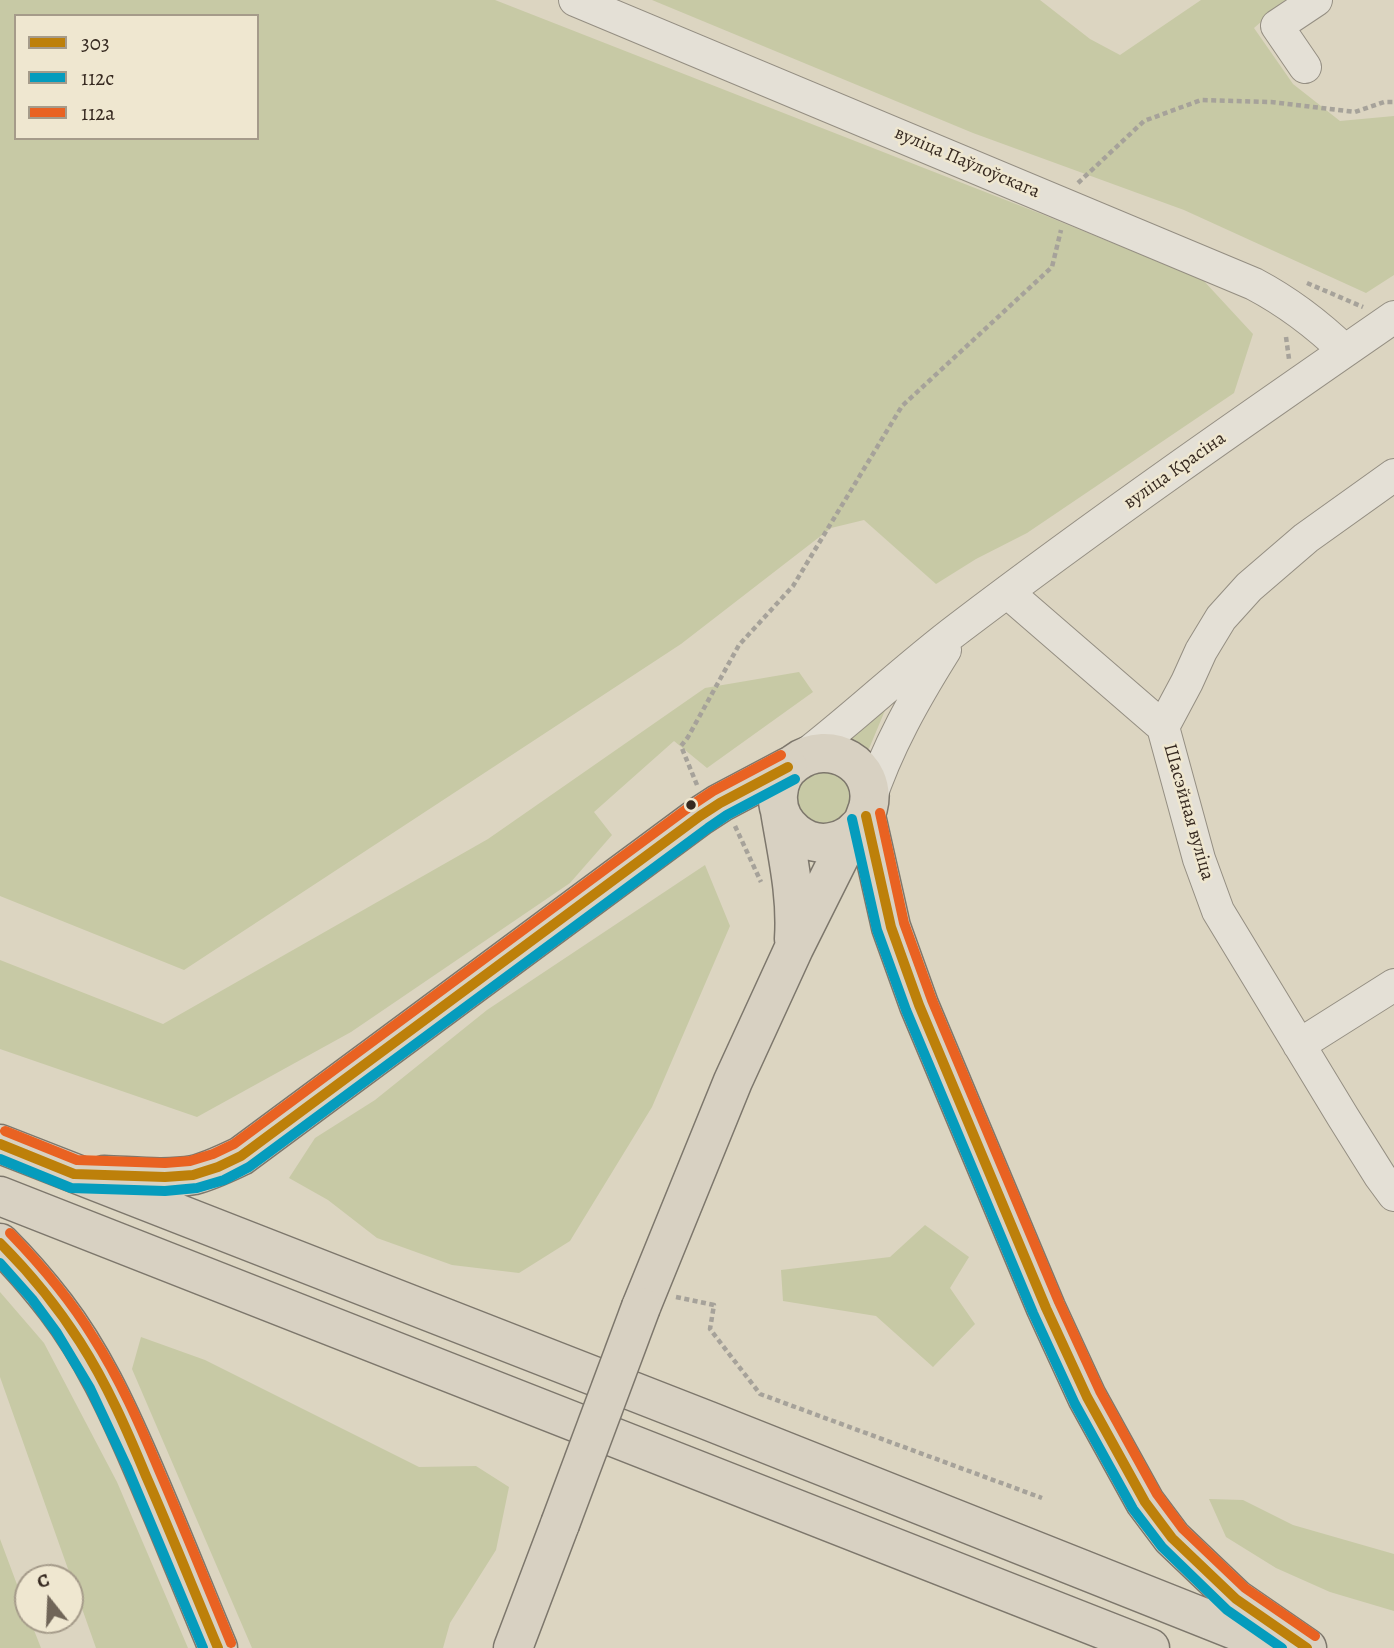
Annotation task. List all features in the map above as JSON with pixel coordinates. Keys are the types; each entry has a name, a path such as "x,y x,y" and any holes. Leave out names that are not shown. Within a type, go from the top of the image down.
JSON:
{"main road":[{"path":"74,1174 165,1177 194,1175 241,1157 720,803 796,762 824,751 840,754 853,762 864,775 869,789 862,817 794,948 733,1081 658,1302 560,1524 513,1648"},
{"path":"794,948 794,893 778,800 782,777 796,762"},
{"path":"780,811 785,823 798,836 816,843 834,842 862,817"},
{"path":"862,817 891,927 919,1006 1046,1308 1087,1397 1145,1502 1172,1538 1236,1600 1307,1648"},
{"path":"0,1144 722,1426 1280,1648"},
{"path":"0,1196 1150,1648"},
{"path":"0,1243 57,1307 102,1380 124,1424 218,1648"}],"street":[{"name":"вуліца Паўлоўскага","path":"575,0 1254,284 1283,300 1324,331 1345,351"},
{"path":"1305,67 1277,26 1316,0"},
{"name":"вуліца Красіна","path":"796,762 957,629 1047,562 1394,317"},
{"name":"Шасэйная вуліца","path":"1394,475 1306,538 1249,587 1221,618 1201,651 1163,727 1199,859 1218,911 1361,1147 1394,1195"},
{"path":"1007,592 1163,727"},
{"name":"вуліца Красіна","path":"862,817 895,737 957,629"},
{"path":"1299,1045 1394,985"}],"path":[{"path":"699,790 681,746 739,645 793,586 902,407 1052,267 1076,185 1144,121 1201,100 1271,102 1355,112 1384,102 1394,102"},
{"path":"1288,369 1290,356"},
{"path":"658,1302 713,1305 710,1329 760,1394 1042,1498"}],"green space":[{"path":"0,0 495,0 1203,280 1253,334 1234,393 1027,533 976,559 936,584 864,520 831,528 681,644 184,970 0,896"},
{"path":"652,0 1040,0 1090,39 1120,55 1201,0 1286,0 1254,28 1293,84 1340,121 1394,116 1394,275 1366,293 1184,210 973,133"},
{"path":"799,672 813,692 707,768 674,741 594,812 612,835 570,883 351,1032 197,1117 0,1049 0,960 163,1024 488,839 705,688"},
{"path":"886,708 868,751 850,738"},
{"path":"839,768 856,795 843,823 810,826 792,794 799,777"},
{"path":"705,865 730,926 652,1107 570,1241 519,1273 452,1265 377,1238 328,1200 289,1178 315,1138 375,1100 487,1010"},
{"path":"925,1225 969,1257 950,1288 975,1324 933,1367 876,1316 783,1301 781,1270 890,1257"},
{"path":"0,1292 44,1343 117,1482 188,1648 96,1648 84,1614 84,1564 66,1564 0,1377"},
{"path":"141,1337 205,1360 419,1467 476,1466 509,1487 496,1550 450,1623 443,1648 252,1648 132,1369"},
{"path":"1209,1499 1243,1500 1293,1525 1394,1554 1394,1611 1330,1592 1276,1568 1226,1537"},
{"path":"0,1539 14,1576 14,1634 36,1634 41,1648 0,1648"}],"transit line":[{"name":"112а","path":"5,1131 77,1160 165,1163 190,1161 234,1144 692,805 781,755"},
{"name":"303","path":"0,1144 74,1174 165,1177 193,1175 241,1156 700,816 788,767"},
{"name":"112с","path":"0,1159 71,1188 165,1191 197,1188 224,1180 249,1167 708,828 795,779"},
{"name":"112а","path":"880,813 904,923 932,1000 1059,1302 1100,1391 1157,1494 1183,1529 1245,1588 1315,1636"},
{"name":"303","path":"866,816 891,927 919,1005 1046,1308 1087,1397 1145,1502 1172,1538 1236,1599 1307,1648"},
{"name":"112с","path":"852,819 877,930 906,1010 1033,1313 1075,1404 1133,1509 1162,1547 1227,1610 1282,1648"},
{"name":"112а","path":"10,1233 65,1296 112,1369 144,1436 231,1643"},
{"name":"303","path":"0,1243 52,1303 99,1374 131,1442 218,1648"},
{"name":"112с","path":"0,1263 57,1333 90,1388 127,1467 203,1648"}]}
